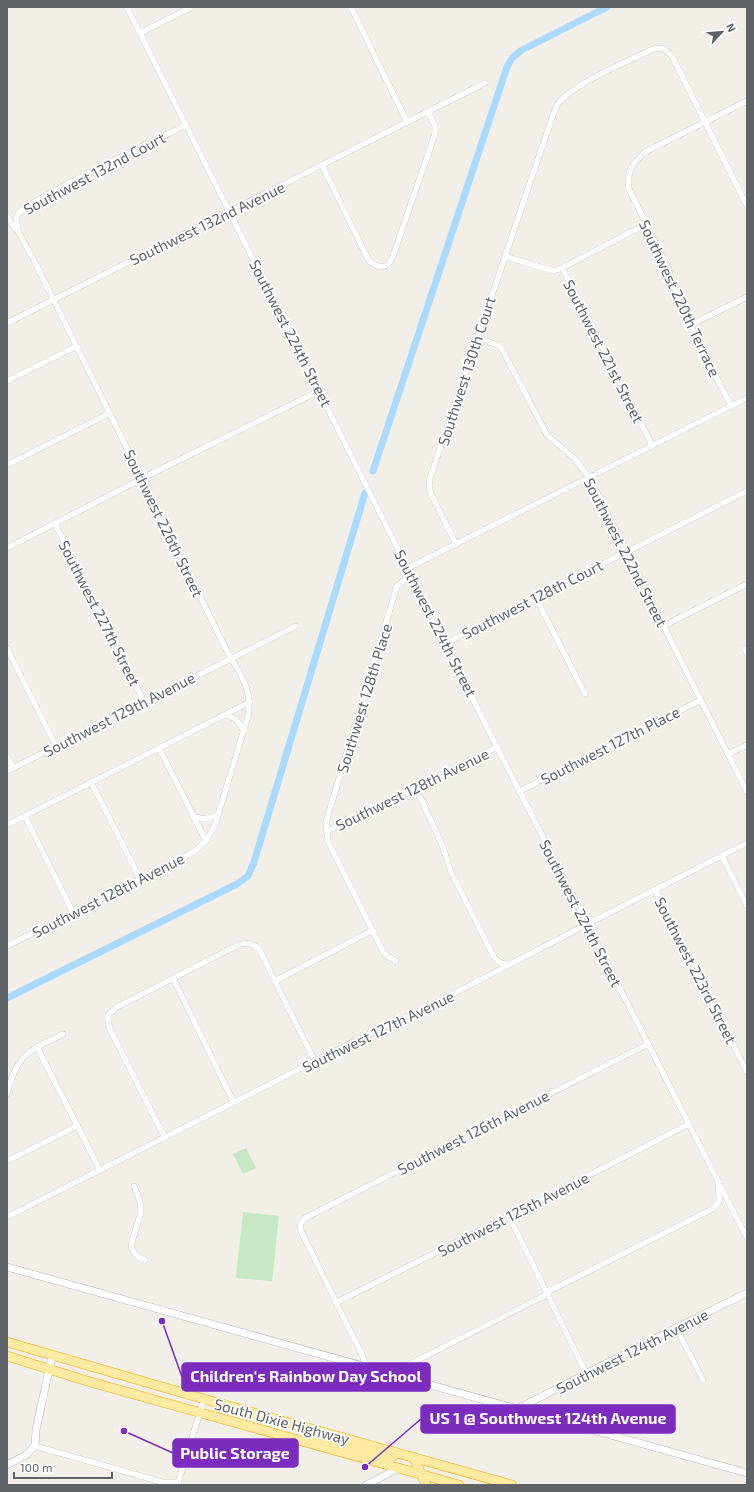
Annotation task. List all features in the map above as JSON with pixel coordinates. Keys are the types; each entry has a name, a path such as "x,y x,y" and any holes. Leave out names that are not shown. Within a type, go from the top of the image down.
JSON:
{"highway":[{"name":"South Dixie Highway","path":"7,1342 52,1356 512,1485"},
{"name":"South Dixie Highway","path":"7,1356 49,1370 420,1474 443,1483 458,1485"},
{"path":"304,1442 323,1439 387,1458 391,1458 397,1453"},
{"path":"414,1458 426,1485"}],"street":[{"name":"Southwest 224th Street","path":"127,7 497,747 747,1238"},
{"path":"140,33 192,7"},
{"path":"351,7 407,122"},
{"name":"Southwest 130th Court","path":"456,544 429,486 430,478 552,115 558,104 566,95 586,82 653,49 664,48 672,56 705,122"},
{"name":"Southwest 132nd Avenue","path":"7,323 485,83"},
{"path":"747,101 705,122 747,206"},
{"path":"322,165 370,261 376,266 383,267 390,264 435,134 434,126 428,112"},
{"name":"Southwest 220th Terrace","path":"705,122 645,152 630,168 628,177 629,189 668,268 681,307 730,406"},
{"name":"Southwest 132nd Court","path":"18,231 16,217 22,209 80,177 186,125"},
{"name":"Southwest 226th Street","path":"7,215 13,226 18,231 54,299 149,493 245,683 250,702 244,731 218,815 212,832 206,841"},
{"path":"562,268 646,224"},
{"name":"Southwest 221st Street","path":"504,256 553,271 562,268 652,445"},
{"path":"690,325 747,297"},
{"name":"Southwest 222nd Street","path":"477,338 498,345 502,349 548,435 575,459 589,477 747,792"},
{"path":"7,381 77,346"},
{"path":"7,548 319,391"},
{"path":"408,568 747,398"},
{"path":"7,464 110,413"},
{"name":"Southwest 128th Court","path":"446,643 747,491"},
{"name":"Southwest 227th Street","path":"55,524 144,702"},
{"name":"Southwest 128th Place","path":"326,831 326,822 397,586 405,580 408,568"},
{"path":"663,626 747,584"},
{"path":"536,598 585,694"},
{"name":"Southwest 129th Avenue","path":"7,771 296,626"},
{"path":"7,648 56,746"},
{"path":"744,648 747,654"},
{"name":"Southwest 127th Place","path":"520,791 701,700"},
{"path":"7,825 250,702"},
{"path":"226,715 236,719 244,731"},
{"path":"728,754 747,745"},
{"name":"Southwest 128th Avenue","path":"326,831 351,821 497,747"},
{"path":"159,748 206,841"},
{"path":"7,756 13,768"},
{"path":"91,782 140,879"},
{"path":"416,788 444,847 450,870 494,957 498,962 506,964 515,963"},
{"path":"194,818 205,819 218,815"},
{"path":"25,816 73,913"},
{"path":"326,831 328,841 385,955 396,961"},
{"name":"Southwest 128th Avenue","path":"7,946 193,852 206,841"},
{"name":"Southwest 127th Avenue","path":"7,1217 369,1034 402,1020 747,844"},
{"path":"722,856 747,906"},
{"name":"Southwest 223rd Street","path":"655,890 747,1072"},
{"path":"275,981 373,930"},
{"path":"164,1138 110,1028 108,1018 110,1013 118,1007 238,945 248,943 254,945 259,950 315,1062"},
{"path":"173,978 234,1102"},
{"path":"7,1094 15,1069 22,1059 37,1047 64,1034"},
{"name":"Southwest 126th Avenue","path":"337,1302 300,1230 300,1223 305,1218 648,1044"},
{"path":"37,1047 100,1170"},
{"name":"Southwest 125th Avenue","path":"337,1302 689,1124"},
{"path":"7,1161 77,1126"},
{"path":"395,1375 410,1364 714,1208 720,1200 718,1190 719,1182"},
{"path":"134,1186 140,1200 141,1212 131,1245 135,1255 145,1260"},
{"path":"509,1216 586,1373"},
{"path":"7,1267 747,1473"},
{"name":"Southwest 124th Avenue","path":"518,1409 586,1373 747,1293"},
{"path":"337,1302 367,1368"},
{"path":"676,1328 703,1380"},
{"path":"7,1465 26,1455 34,1446 52,1356"},
{"path":"34,1446 145,1478 176,1484 204,1399"},
{"path":"366,1485 399,1468"},
{"path":"145,1478 150,1485"}],"green space":[{"path":"246,1148 256,1168 243,1174 233,1154"},
{"path":"243,1212 279,1216 272,1281 236,1278"}],"waterway":[{"path":"373,471 507,67 512,58 522,50 607,7"},
{"path":"7,998 237,884 248,876 254,862 365,493"}],"place":[{"name":"Children's Rainbow Day School","path":"162,1321"},
{"name":"Public Storage","path":"124,1431"},
{"name":"US 1 @ Southwest 124th Avenue","path":"365,1467"}]}
